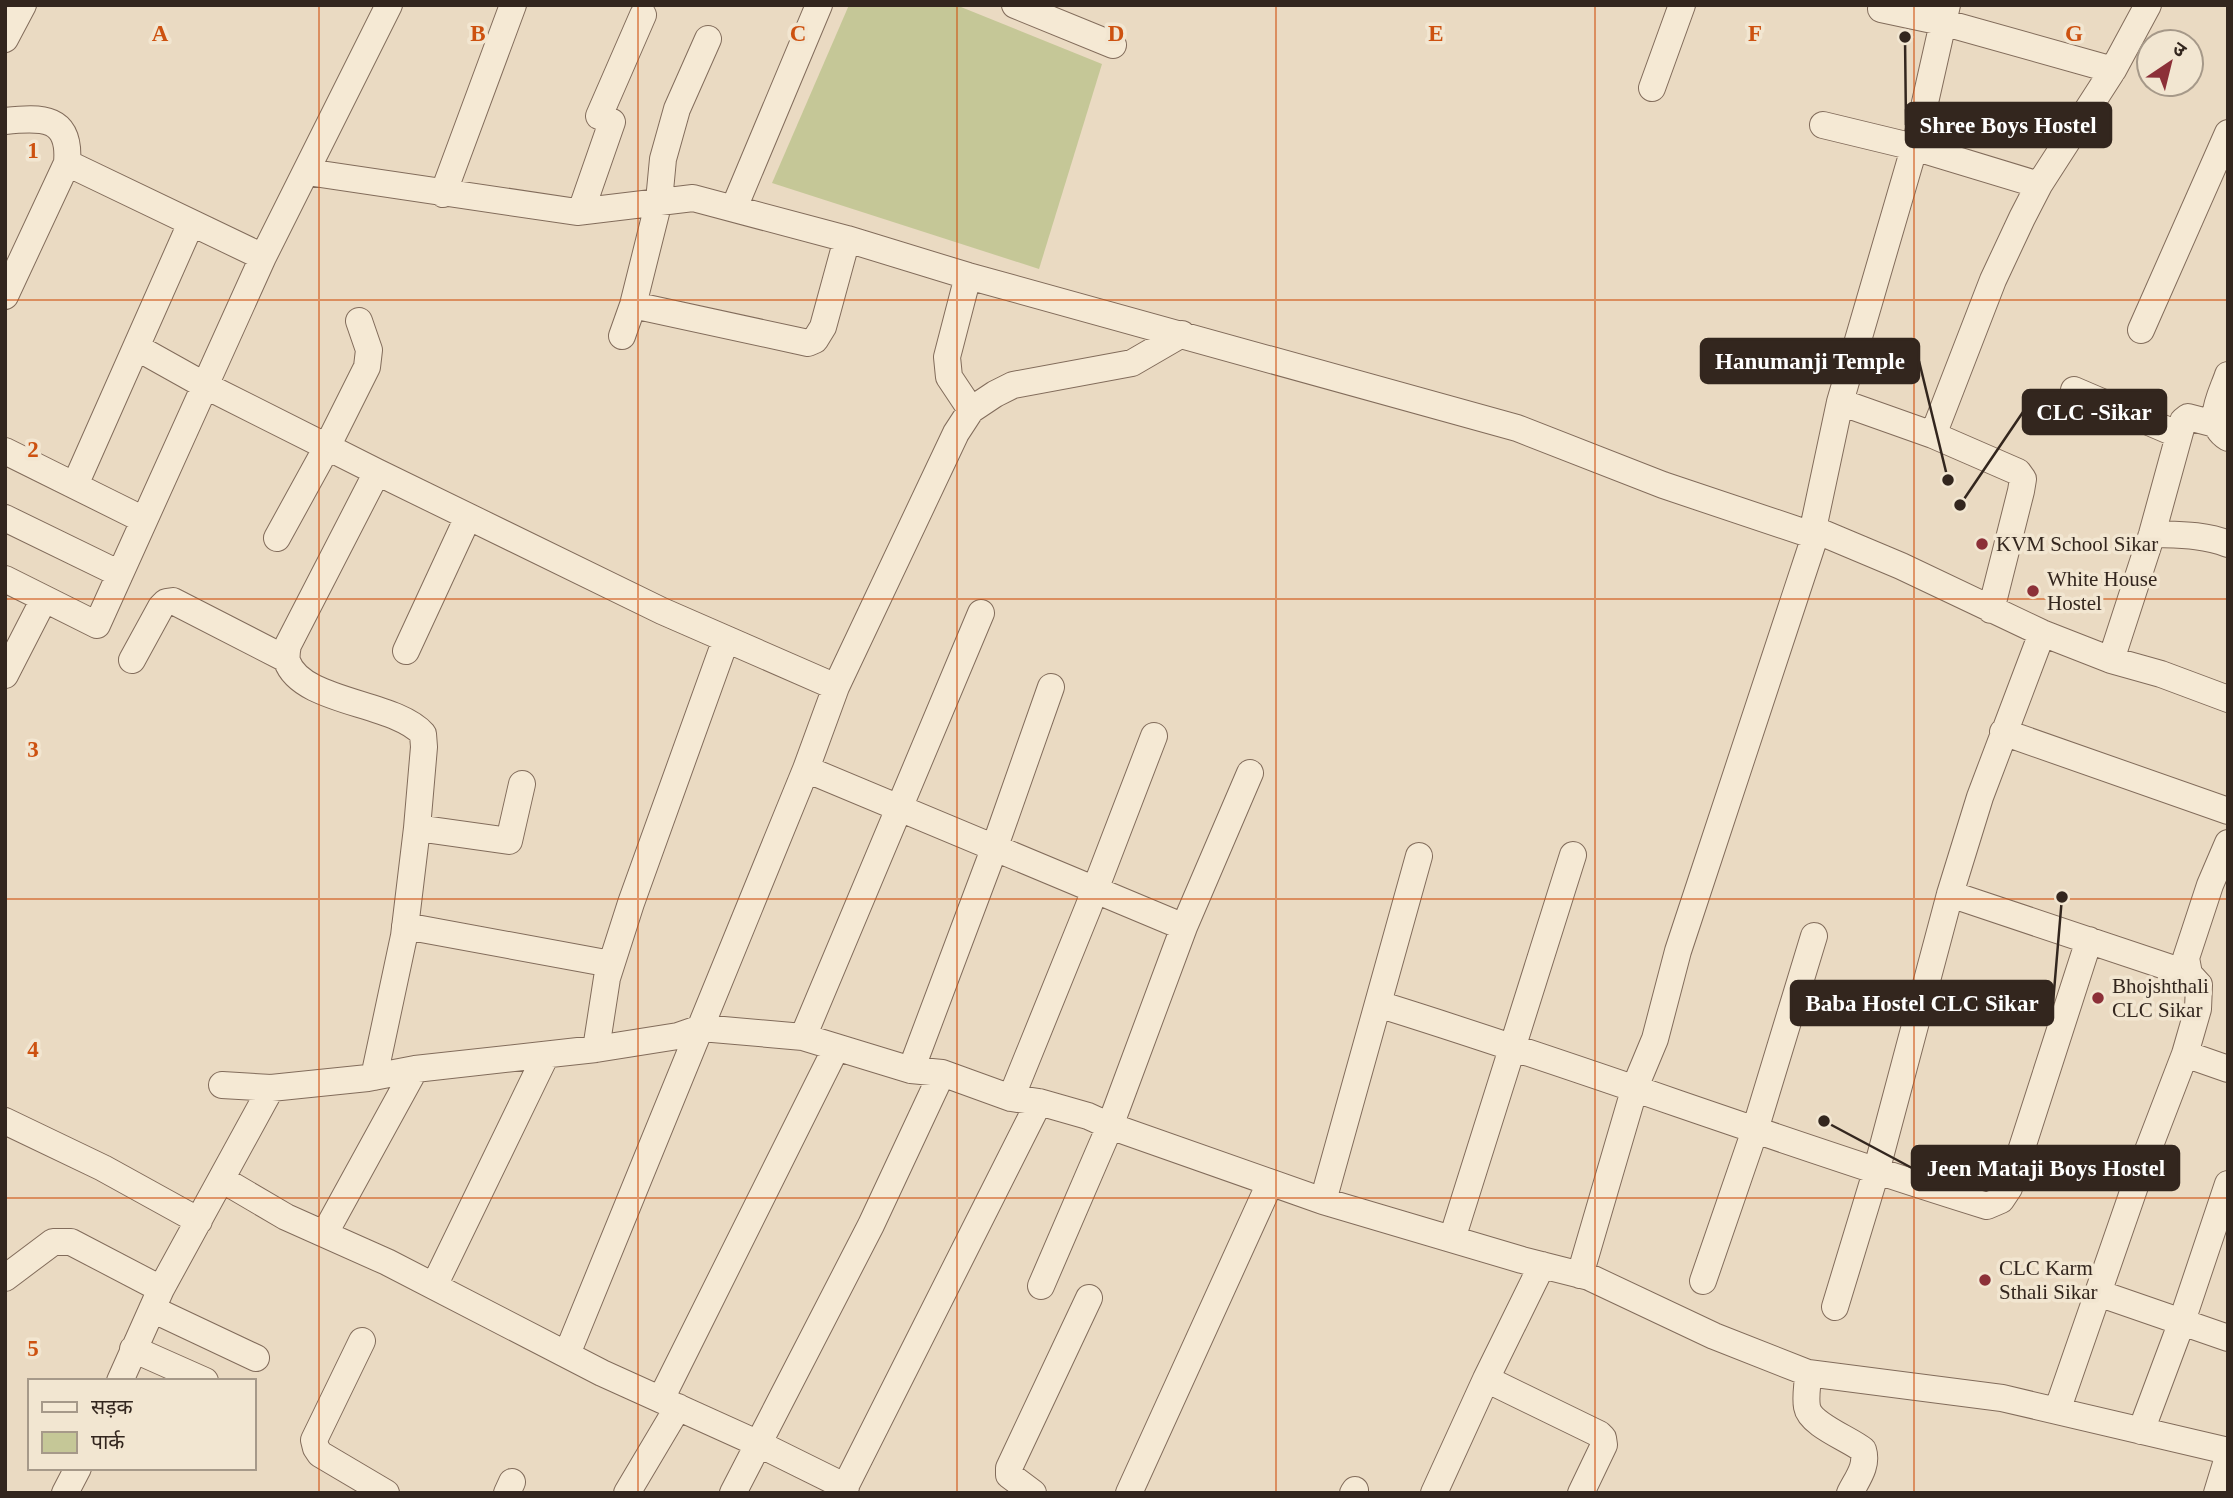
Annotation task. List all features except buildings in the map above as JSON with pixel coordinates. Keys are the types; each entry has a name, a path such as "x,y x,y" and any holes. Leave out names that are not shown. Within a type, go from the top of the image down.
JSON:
{"street":[{"path":"5,39 23,5"},
{"path":"5,579 97,625 264,257 389,5"},
{"path":"443,194 513,5"},
{"path":"734,208 819,5"},
{"path":"1016,5 1112,45"},
{"path":"1652,88 1682,5"},
{"path":"1933,435 1993,281 2039,185 2113,70 2147,5"},
{"path":"1881,9 1945,14 2113,70"},
{"path":"1580,1275 1635,1087 1655,1039 1678,951 1814,532 1840,402 1914,146 1945,14"},
{"path":"581,211 612,122 599,116 643,15"},
{"path":"622,336 633,305 659,201 663,159 677,108 708,39"},
{"path":"5,121 35,117 52,122 64,134 68,149 67,163 5,296"},
{"path":"1823,125 1914,146 2039,185"},
{"path":"2141,330 2228,133"},
{"path":"67,163 264,257"},
{"path":"307,172 379,181 542,209 581,211 693,198 848,239 968,276 1517,428 1663,485 1814,532 1901,566 2042,633 2111,660 2161,674 2228,698"},
{"path":"75,485 191,223"},
{"path":"633,305 808,342 815,340 823,327 848,239"},
{"path":"968,276 947,357 949,377 971,410"},
{"path":"277,538 367,367 369,350 359,321"},
{"path":"567,1354 806,769 836,687 956,433 971,410 1013,385 1132,363 1181,334"},
{"path":"136,347 204,385 468,517 662,611 836,687"},
{"path":"2221,431 2215,414 2228,375"},
{"path":"2074,390 2179,435"},
{"path":"1840,402 1933,435 2018,472 2023,479 1991,610"},
{"path":"2111,660 2152,534 2185,418 2221,431"},
{"path":"5,451 144,520"},
{"path":"286,659 288,645 377,472"},
{"path":"406,651 468,517"},
{"path":"5,518 120,574"},
{"path":"2152,534 2203,537 2228,544"},
{"path":"5,675 44,599"},
{"path":"132,660 161,607 166,602 181,603 286,659 294,673 314,688 409,722 423,734 417,828 405,926 374,1077"},
{"path":"803,1037 981,612"},
{"path":"1835,1307 1876,1172 1950,894 2003,732 2042,633"},
{"path":"596,1049 611,964 726,639"},
{"path":"911,1070 1051,687"},
{"path":"2003,732 2228,811"},
{"path":"1011,1098 1154,736"},
{"path":"806,769 1184,927"},
{"path":"1041,1286 1110,1126 1184,927 1250,773"},
{"path":"417,828 509,841 522,784"},
{"path":"2189,974 2186,958 2190,940 2228,843"},
{"path":"1452,1239 1573,855"},
{"path":"1323,1201 1419,856"},
{"path":"1950,894 2189,974 2199,985 2199,1009 2185,1054 2057,1411"},
{"path":"405,926 611,964"},
{"path":"1703,1281 1755,1129 1814,936"},
{"path":"1378,1004 1635,1087 1876,1172 1987,1206 2001,1200 2009,1188 2089,940"},
{"path":"222,1085 271,1088 374,1077 415,1069 596,1049 678,1036 701,1028 803,1037 911,1070 942,1073 1011,1098 1040,1102 1088,1116 1323,1201 1580,1275 1714,1336 1808,1373 2002,1398 2228,1451"},
{"path":"627,1493 836,1048"},
{"path":"2185,1054 2228,1069"},
{"path":"434,1286 546,1055"},
{"path":"325,1234 415,1069"},
{"path":"733,1493 871,1225 942,1073"},
{"path":"121,1379 157,1299 271,1088"},
{"path":"223,1180 286,1217 759,1444 844,1490 1040,1102"},
{"path":"7,1126 103,1168 199,1221"},
{"path":"1129,1493 1270,1183"},
{"path":"2141,1431 2182,1324 2228,1184"},
{"path":"5,1278 53,1242 71,1242 157,1299 256,1358"},
{"path":"1434,1493 1542,1265"},
{"path":"2098,1293 2228,1338"},
{"path":"1032,1493 1009,1475 1009,1468 1089,1298"},
{"path":"362,1341 314,1440 320,1454 386,1493"},
{"path":"133,1349 200,1379"},
{"path":"1808,1373 1807,1404 1811,1415 1863,1450 1863,1467 1850,1493"},
{"path":"1486,1379 1603,1438 1604,1445 1581,1493"},
{"path":"2217,1493 2228,1457"},
{"path":"65,1493 77,1470"}],"green space":[{"path":"849,5 956,5 1102,64 1039,269 772,183"}],"place":[{"name":"Shree Boys Hostel","path":"1905,37"},
{"name":"Hanumanji Temple","path":"1948,480"},
{"name":"CLC -Sikar","path":"1960,505"},
{"name":"KVM School Sikar","path":"1982,544"},
{"name":"White House Hostel","path":"2033,591"},
{"name":"Baba Hostel CLC Sikar","path":"2062,897"},
{"name":"Bhojshthali CLC Sikar","path":"2098,998"},
{"name":"Jeen Mataji Boys Hostel","path":"1824,1121"},
{"name":"CLC Karm Sthali Sikar","path":"1985,1280"}]}
